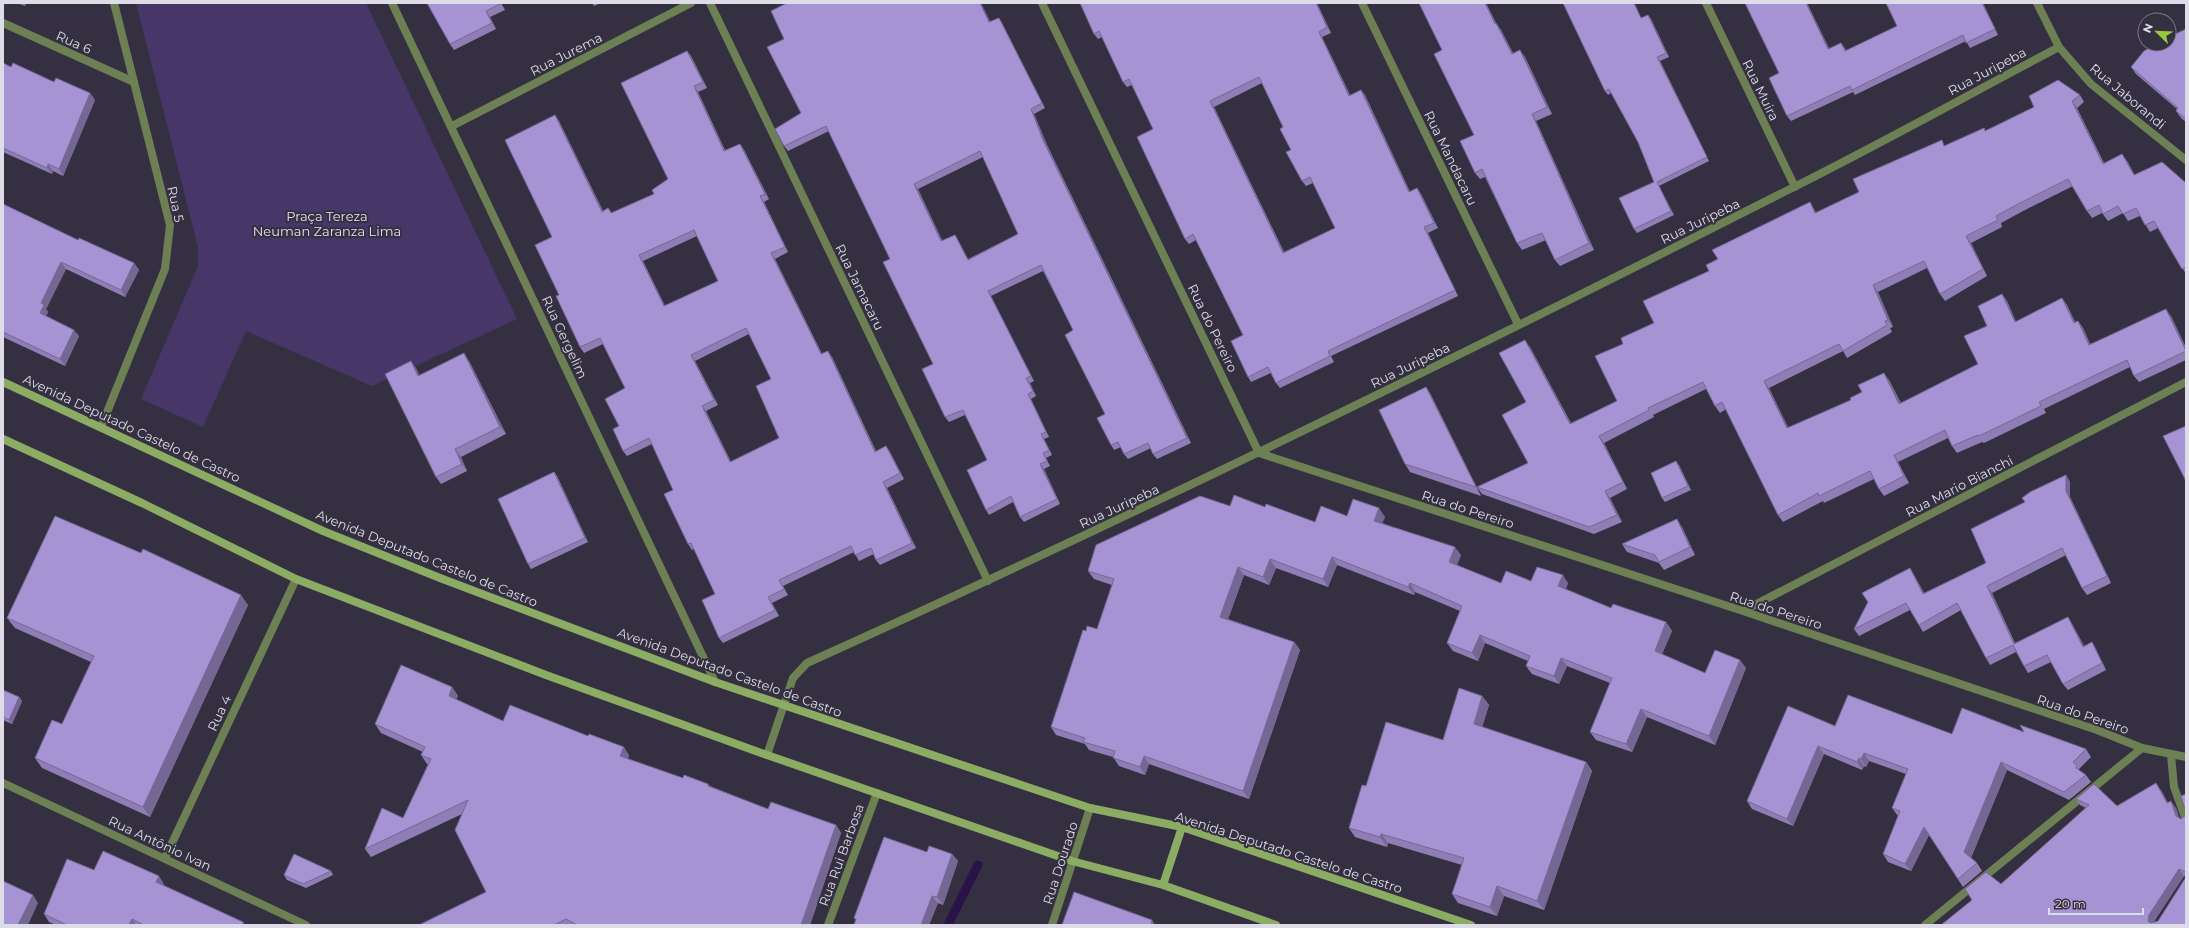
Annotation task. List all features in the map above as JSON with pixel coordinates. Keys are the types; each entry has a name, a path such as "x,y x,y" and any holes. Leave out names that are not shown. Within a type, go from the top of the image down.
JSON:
{"main road":[{"name":"Avenida Deputado Castelo de Castro","path":"3,382 101,426 323,531 440,578 715,682 1090,808 1182,827 1471,925"},
{"path":"3,439 142,503 296,579 546,675 767,755 1072,861 1163,885 1276,925"},
{"path":"1163,885 1182,827"}],"street":[{"name":"Rua 5","path":"101,426 166,269 170,225 114,3"},
{"name":"Rua Gergelim","path":"392,3 452,126 715,682"},
{"name":"Rua Jurema","path":"452,126 691,3"},
{"name":"Rua Jamacaru","path":"710,3 988,581"},
{"name":"Rua do Pereiro","path":"1042,3 1260,453 1743,611 2097,730 2142,748 2186,758"},
{"name":"Rua Mandacaru","path":"1362,3 1518,324"},
{"name":"Rua Muira","path":"1706,3 1795,187"},
{"name":"Rua Jaborandi","path":"2037,3 2059,47 2092,84 2186,160"},
{"name":"Rua 6","path":"3,23 134,82"},
{"name":"Rua Juripeba","path":"767,755 793,678 807,662 988,581 1260,453 1795,187 2059,47"},
{"name":"Rua Mario Bianchi","path":"1743,611 2186,382"},
{"name":"Rua 4","path":"165,858 296,579"},
{"path":"1925,925 2142,748"},
{"path":"2170,755 2174,787 2186,820"},
{"name":"Rua Antônio Ivan","path":"3,783 306,925"},
{"name":"Rua Rui Barbosa","path":"828,925 877,792"},
{"name":"Rua Dourado","path":"1052,925 1090,808"}],"green space":[{"name":"Praça Tereza Neuman Zaranza Lima","path":"136,3 366,3 517,319 372,386 246,331 203,427 141,399 198,266 198,247"}],"building":[{"path":"427,3 500,4 486,11 492,23 450,44"},
{"path":"787,3 980,3 989,22 999,18 1042,103 1031,109 1043,140 1187,438 1153,454 1148,443 1124,454 1118,442 1111,445 1097,418 1105,414 1065,335 1073,330 1041,265 988,291 1031,376 1026,378 1033,391 1028,394 1046,432 1041,434 1049,450 1043,453 1047,461 1040,464 1057,499 1020,517 1011,496 986,510 967,470 987,460 963,410 945,417 922,369 933,364 883,262 890,259 826,126 784,146 775,129 801,113 767,47 784,39 771,11","holes":["980,151 1018,234 968,260 955,235 941,241 914,184"]},
{"path":"1080,3 1316,3 1327,27 1319,32 1349,96 1361,90 1409,192 1417,188 1434,223 1424,227 1455,290 1328,351 1330,356 1276,383 1268,367 1248,377 1231,341 1243,335 1193,234 1185,239 1137,137 1153,129 1129,79 1123,82 1099,31 1094,34","holes":["1259,77 1283,127 1280,129 1291,150 1286,152 1302,181 1310,177 1335,228 1283,253 1210,101"]},
{"path":"1419,3 1485,3 1512,54 1520,50 1547,107 1532,114 1589,243 1555,260 1542,233 1517,243 1482,169 1475,173 1460,141 1474,135 1434,54 1442,50"},
{"path":"1563,3 1634,3 1641,18 1648,15 1666,53 1657,57 1707,157 1657,182 1671,211 1634,229 1619,198 1654,182 1638,142 1609,89 1605,91"},
{"path":"1745,3 1806,3 1828,49 1841,43 1845,51 1897,26 1886,3 1982,3 1995,29 1966,43 1963,35 1852,90 1850,86 1787,116 1769,78 1779,73"},
{"path":"2186,29 2186,119 2176,111 2178,108 2131,67 2143,52 2177,52 2177,33"},
{"path":"687,51 703,82 694,86 724,151 740,144 765,194 760,196 785,247 771,253 821,354 828,351 875,452 886,446 900,473 883,482 912,543 876,560 871,548 855,555 851,546 779,580 784,589 768,597 775,610 719,638 702,600 715,594 691,543 688,544 664,494 673,490 649,438 623,451 613,429 619,426 605,399 625,388 600,338 580,347 556,296 559,295 535,245 552,237 505,140 555,115 602,212 608,208 611,213 654,194 652,190 668,179 621,83","holes":["694,230 718,281 664,306 639,255","746,328 771,379 756,386 779,438 730,462 702,406 714,400 691,355"]},
{"path":"3,63 11,67 13,63 54,82 56,78 90,93 59,169 48,164 47,168 3,148"},
{"path":"2058,80 2080,95 2072,101 2103,164 2122,154 2134,175 2162,162 2186,183 2186,267 2182,269 2154,221 2145,225 2136,208 2123,214 2118,206 2103,214 2099,205 2087,211 2068,179 1996,216 1998,220 1966,236 1983,269 1940,294 1924,261 1873,285 1888,320 1885,321 1887,325 1843,351 1839,344 1764,381 1787,428 1851,400 1850,398 1862,392 1858,385 1884,373 1899,404 1978,364 1964,336 1987,326 1978,306 2002,294 2015,322 2062,298 2074,323 2078,321 2089,345 2166,309 2186,351 2134,376 2127,360 2039,402 2041,406 1979,436 1978,435 1952,446 1945,430 1894,455 1904,476 1879,489 1870,471 1819,496 1818,493 1778,515 1722,402 1715,406 1703,382 1648,408 1649,410 1599,436 1623,482 1605,491 1617,515 1589,527 1477,487 1528,463 1502,415 1526,402 1499,353 1525,340 1570,424 1617,401 1595,356 1623,344 1621,338 1654,323 1643,301 1709,271 1706,265 1718,259 1712,250 1810,202 1815,213 1859,192 1853,179 1942,140 1944,146 1984,128 1985,131 2034,107 2029,96"},
{"path":"3,204 78,240 79,238 134,263 121,290 61,262 41,303 44,305 40,313 74,330 60,359 3,332"},
{"path":"464,353 500,427 455,449 462,464 436,477 385,374 411,361 418,376"},
{"path":"1426,387 1476,487 1405,464 1379,410"},
{"path":"2186,426 2186,481 2163,436"},
{"path":"1676,461 1688,486 1662,498 1651,473"},
{"path":"554,472 585,538 528,564 498,499"},
{"path":"2066,475 2066,491 2107,576 2082,588 2062,548 1987,586 2014,644 2068,617 2083,647 2092,642 2102,663 2063,684 2047,655 2024,666 2013,645 1986,658 1957,603 1919,625 1906,603 1854,629 1868,602 1862,593 1910,568 1923,594 1986,563 1971,529 2025,502 2022,498 2030,492"},
{"path":"1234,495 1265,507 1266,504 1315,522 1321,506 1347,516 1353,499 1379,508 1374,521 1455,547 1449,562 1501,583 1506,571 1531,581 1537,567 1563,575 1558,586 1611,608 1613,604 1666,622 1655,651 1705,673 1715,650 1740,660 1709,736 1641,709 1626,744 1590,732 1612,678 1561,658 1554,676 1526,666 1530,656 1480,635 1472,653 1447,643 1462,606 1410,583 1408,587 1332,557 1323,579 1270,559 1263,577 1238,567 1220,617 1294,642 1243,791 1144,756 1140,767 1113,758 1115,751 1083,742 1085,738 1051,727 1083,630 1086,631 1087,626 1097,629 1114,579 1088,571 1096,545 1200,496 1230,506"},
{"path":"55,516 141,553 143,549 241,595 143,807 35,758 52,720 62,724 94,656 7,618"},
{"path":"1677,519 1690,547 1659,562 1655,555 1622,544"},
{"path":"401,665 452,687 449,696 503,721 510,705 588,736 589,734 624,747 620,756 683,778 684,775 768,809 771,802 836,825 801,925 577,925 566,919 554,925 419,925 486,892 455,830 468,800 365,849 382,808 403,818 431,759 421,755 425,747 375,724"},
{"path":"1459,688 1482,696 1474,724 1586,762 1537,901 1497,886 1490,907 1452,894 1464,858 1381,834 1380,837 1349,828 1362,785 1366,786 1386,722 1443,740"},
{"path":"3,690 19,697 9,720 3,717"},
{"path":"1848,695 1952,734 1962,708 2024,732 2020,725 2086,749 2073,762 2077,766 2076,768 2086,775 2064,792 2001,762 1964,852 1977,863 1958,879 1924,827 1905,864 1883,854 1900,811 1892,808 1908,769 1864,753 1861,759 1859,758 1857,762 1818,746 1787,819 1747,801 1788,706 1835,726"},
{"path":"2156,783 2167,803 2171,801 2176,816 2181,819 2186,815 2186,872 2179,869 2149,915 2148,921 2151,923 2158,921 2186,877 2186,925 1941,925 1972,900 1965,889 1986,872 2001,884 2089,805 2076,799 2094,784 2117,806"},
{"path":"2186,794 2186,813 2181,796"},
{"path":"884,837 927,852 929,846 952,854 937,897 932,896 921,925 854,925 856,919 854,918"},
{"path":"103,851 159,876 156,882 243,922 242,925 144,925 132,919 129,925 67,925 44,914 67,859 94,870"},
{"path":"294,854 331,871 303,884 284,875"},
{"path":"3,881 33,895 18,925 3,925"},
{"path":"1074,892 1152,920 1151,925 1062,925"}],"waterway":[{"path":"948,925 978,865"}]}
